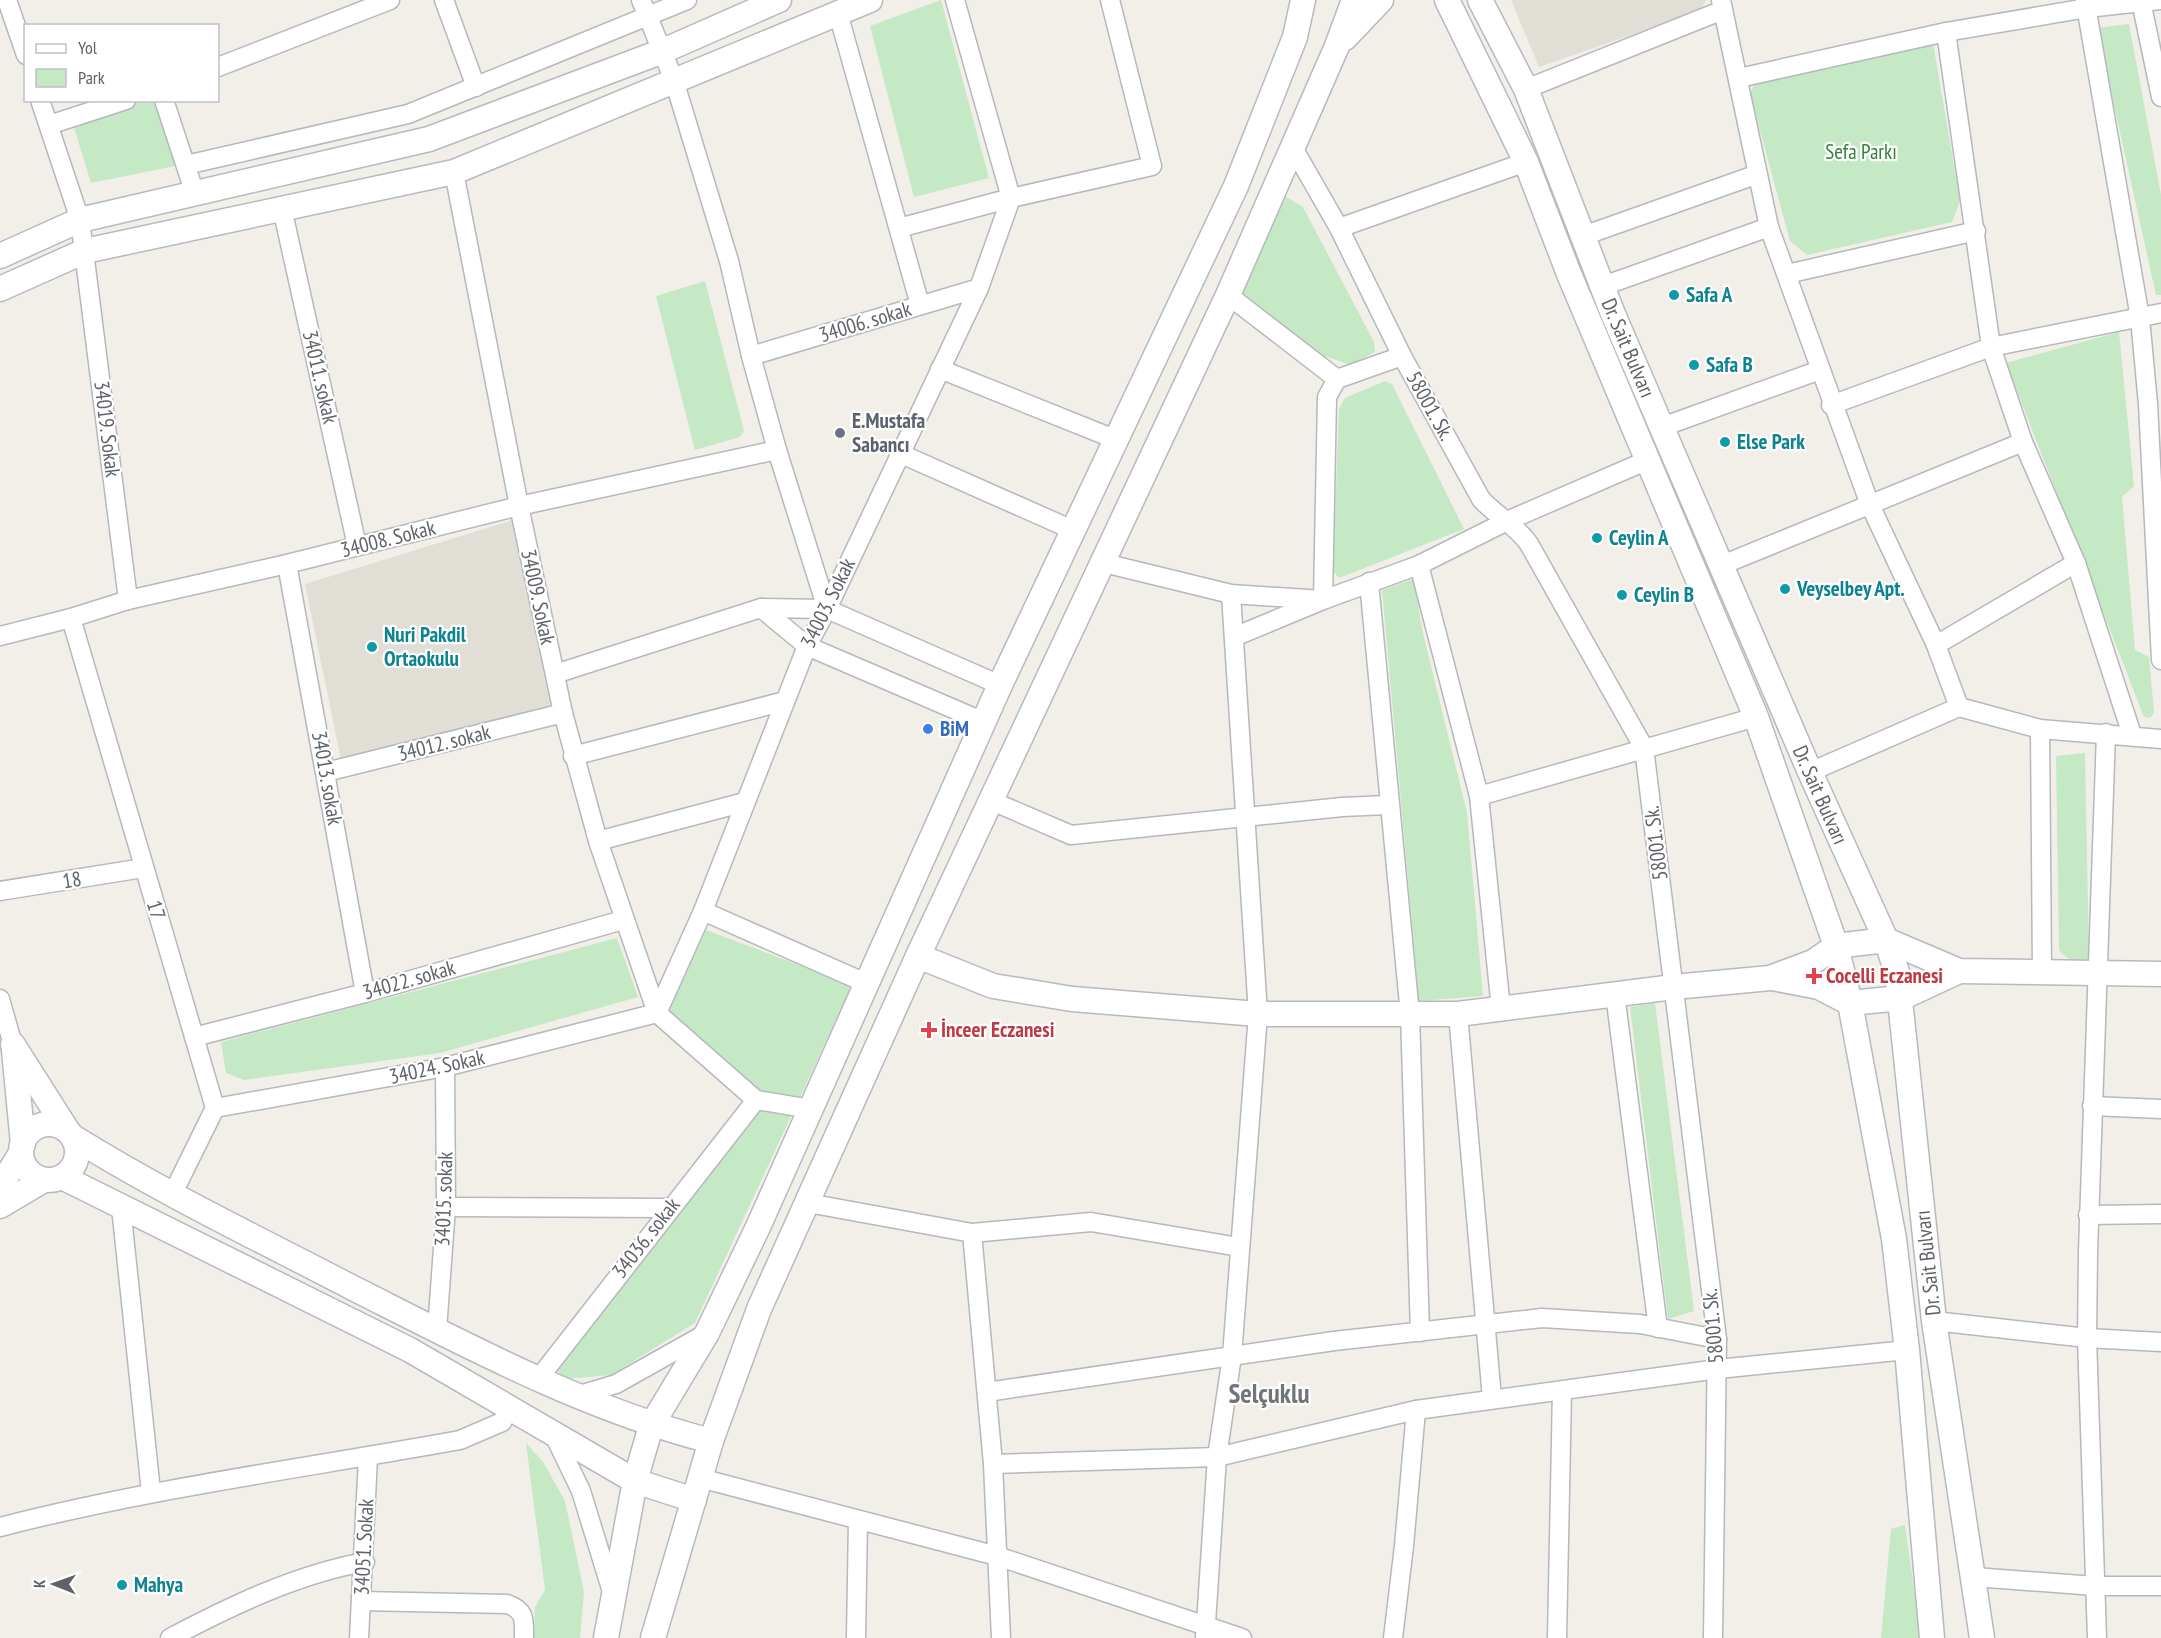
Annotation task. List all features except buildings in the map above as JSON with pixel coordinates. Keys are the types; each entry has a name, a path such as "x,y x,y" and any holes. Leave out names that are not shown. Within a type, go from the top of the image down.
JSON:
{"main road":[{"path":"0,256 80,220 429,139 663,51 779,0"},
{"path":"0,289 86,255 282,208 454,172 870,0"},
{"path":"606,1638 635,1481 651,1426 707,1333 812,1109 1000,685 1075,531 1236,186 1295,37 1303,0"},
{"path":"653,1638 711,1441 759,1310 918,956 1228,295 1337,46 1354,0"},
{"path":"1337,46 1381,0"},
{"name":"Dr. Sait Bulvarı","path":"1447,0 1526,162 1569,274 1756,717 1836,946 1850,1003 1894,1239 1907,1350 1932,1638"},
{"name":"Dr. Sait Bulvarı","path":"1480,0 1526,89 1603,286 1662,427 1810,772 1886,940 1897,972 1934,1321 1982,1638"},
{"path":"918,956 993,986 1072,999 1258,1014 1410,1016 1458,1014 1674,987 1770,978 1813,962 1836,946 1886,940 1959,971 2161,974"},
{"path":"1770,978 1819,987 1850,1003 1901,998 1959,971"},
{"path":"0,1206 75,1164 77,1146 13,1045"},
{"path":"13,1045 22,1148 28,1170 53,1178 121,1207 411,1350 511,1406 635,1481 697,1489"},
{"path":"0,1187 27,1135 41,1125 51,1124 172,1196 437,1330 576,1396 651,1426 711,1441"}],"street":[{"path":"7,0 24,49"},
{"path":"219,67 390,0"},
{"path":"444,0 476,87"},
{"path":"186,165 408,114 476,87 645,8 687,0"},
{"path":"955,0 1011,198"},
{"path":"899,228 1011,198 1152,166 1110,0"},
{"path":"1739,78 1946,32 2086,4 2161,0"},
{"path":"2141,1 2161,97"},
{"path":"2086,4 2140,318 2148,404 2161,660"},
{"path":"1526,89 1722,5 1769,227 1831,405 1870,505 1936,645 1959,707"},
{"path":"645,8 674,80 729,261 751,356 777,450 827,609"},
{"path":"838,13 920,305"},
{"path":"1946,32 1991,347 2023,442 2076,563 2132,735"},
{"name":"34019. Sokak","path":"41,102 80,220 128,600"},
{"path":"49,125 120,102"},
{"path":"165,102 195,194"},
{"name":"58001. Sk.","path":"1292,146 1339,228 1402,356 1481,499 1492,512 1520,531 1529,544 1644,748 1716,1340 1718,1369 1713,1638"},
{"path":"1339,228 1526,162"},
{"name":"34009. Sokak","path":"454,172 519,506 573,756 623,920 657,1013"},
{"path":"1583,236 1758,174"},
{"name":"34003. Sokak","path":"657,1013 703,911 807,646 827,609 979,288 1011,198"},
{"name":"34011. sokak","path":"282,208 357,546"},
{"path":"1603,286 1769,227"},
{"path":"1787,274 1976,231"},
{"name":"34006. sokak","path":"751,356 979,288"},
{"path":"1228,295 1337,379"},
{"path":"1831,405 1991,347 2161,313"},
{"path":"1323,600 1327,397 1337,379 1402,356"},
{"path":"940,369 1118,440"},
{"path":"1662,427 1820,370"},
{"path":"1722,565 2023,442"},
{"name":"34008. Sokak","path":"0,636 71,618 128,600 287,564 519,506 777,450"},
{"path":"899,453 1075,531"},
{"path":"1234,638 1369,582 1419,566 1507,521 1648,460"},
{"path":"1104,563 1231,594 1323,600"},
{"path":"1936,645 2076,563"},
{"name":"34013. sokak","path":"287,564 365,993"},
{"path":"1419,566 1479,796 1501,1009"},
{"path":"1369,582 1388,805 1410,1016 1420,1332"},
{"path":"1205,1633 1217,1457 1232,1356 1258,1014 1231,594"},
{"path":"761,608 807,646 984,722"},
{"path":"555,674 761,608 827,609 1000,685"},
{"name":"17","path":"71,618 215,1108"},
{"path":"573,756 785,701"},
{"path":"1810,772 1959,707 2040,729 2161,739"},
{"name":"34012. sokak","path":"326,772 563,713"},
{"path":"1479,796 1756,717"},
{"path":"2040,729 2042,972"},
{"path":"2097,1638 2087,1338 2088,1215 2106,733"},
{"path":"992,801 1071,835 1246,816 1388,805"},
{"path":"598,841 745,802"},
{"name":"18","path":"0,891 143,868"},
{"path":"703,911 868,984"},
{"name":"34022. sokak","path":"194,1038 365,993 623,920"},
{"path":"1615,994 1658,1328"},
{"path":"0,999 13,1045"},
{"path":"657,1013 756,1100 812,1109"},
{"name":"34024. Sokak","path":"215,1108 445,1067 657,1013"},
{"path":"1458,1014 1492,1398"},
{"name":"34015. sokak","path":"437,1330 446,1207 445,1067"},
{"name":"34036. sokak","path":"539,1378 669,1208 756,1100"},
{"path":"2092,1106 2161,1109"},
{"path":"172,1196 215,1108"},
{"path":"808,1203 972,1233 1090,1222 1239,1247"},
{"path":"121,1207 151,1492"},
{"path":"446,1207 669,1208"},
{"path":"2088,1215 2161,1214"},
{"path":"972,1233 993,1464 1001,1638"},
{"path":"987,1392 1232,1356 1486,1323 1542,1318 1658,1328 1716,1340"},
{"path":"1934,1321 2087,1338 2161,1342"},
{"path":"576,1396 616,1384 707,1333"},
{"path":"993,1464 1217,1457 1416,1410 1492,1398 1718,1369 1907,1350"},
{"path":"1557,1638 1562,1390"},
{"path":"0,1527 76,1507 151,1492 460,1440 502,1422 511,1406"},
{"path":"1393,1638 1416,1410"},
{"path":"553,1431 581,1491 613,1597"},
{"name":"34051. Sokak","path":"359,1638 365,1562 368,1457"},
{"path":"697,1489 858,1520 997,1556 1205,1633 1242,1638"},
{"path":"856,1638 858,1520"},
{"path":"170,1638 275,1589 329,1569 365,1562"},
{"path":"1974,1577 2096,1586 2161,1586"},
{"path":"362,1601 507,1604 518,1607 524,1617 524,1638"}],"shaded area":[{"path":"1511,0 1706,0 1700,11 1539,67"},
{"path":"513,520 550,705 341,760 305,584"}],"green space":[{"path":"941,0 989,178 914,197 870,26"},
{"path":"2129,24 2161,195 2161,295 2156,295 2097,28"},
{"name":"Sefa Parkı","path":"1933,43 1960,201 1952,222 1807,255 1790,241 1750,94 1754,85"},
{"path":"138,102 160,102 180,165 91,183 73,124"},
{"path":"1280,193 1303,207 1374,342 1375,352 1351,365 1319,354 1238,297"},
{"path":"705,281 744,431 740,437 695,450 656,296"},
{"path":"2119,332 2134,486 2122,497 2135,650 2149,657 2154,713 2150,718 2144,717 2006,363"},
{"path":"1385,381 1392,384 1464,529 1339,578 1333,571 1339,409 1345,398"},
{"path":"1414,579 1422,629 1467,813 1483,996 1419,1001 1382,590"},
{"path":"2085,753 2089,961 2080,962 2069,959 2059,950 2056,756"},
{"path":"706,930 852,985 695,1323 611,1375 565,1379 556,1369 755,1100 657,1013"},
{"path":"617,938 638,997 440,1053 244,1080 226,1073 221,1042"},
{"path":"1655,1003 1694,1311 1668,1319 1630,1007"},
{"path":"526,1443 543,1462 565,1501 584,1592 580,1638 534,1638 535,1607 545,1590"},
{"path":"1905,1525 1921,1638 1881,1638 1891,1529"}],"place":[{"name":"Safa A","path":"1674,295"},
{"name":"Safa B","path":"1694,365"},
{"name":"E.Mustafa Sabancı","path":"840,433"},
{"name":"Else Park","path":"1725,442"},
{"name":"Ceylin A","path":"1597,538"},
{"name":"Veyselbey Apt.","path":"1785,589"},
{"name":"Ceylin B","path":"1622,595"},
{"name":"Nuri Pakdil Ortaokulu","path":"372,647"},
{"name":"BiM","path":"928,729"},
{"name":"Cocelli Eczanesi","path":"1814,976"},
{"name":"İnceer Eczanesi","path":"929,1030"},
{"name":"Mahya","path":"122,1585"}],"district":[{"name":"Selçuklu","path":"1269,1394"}]}
